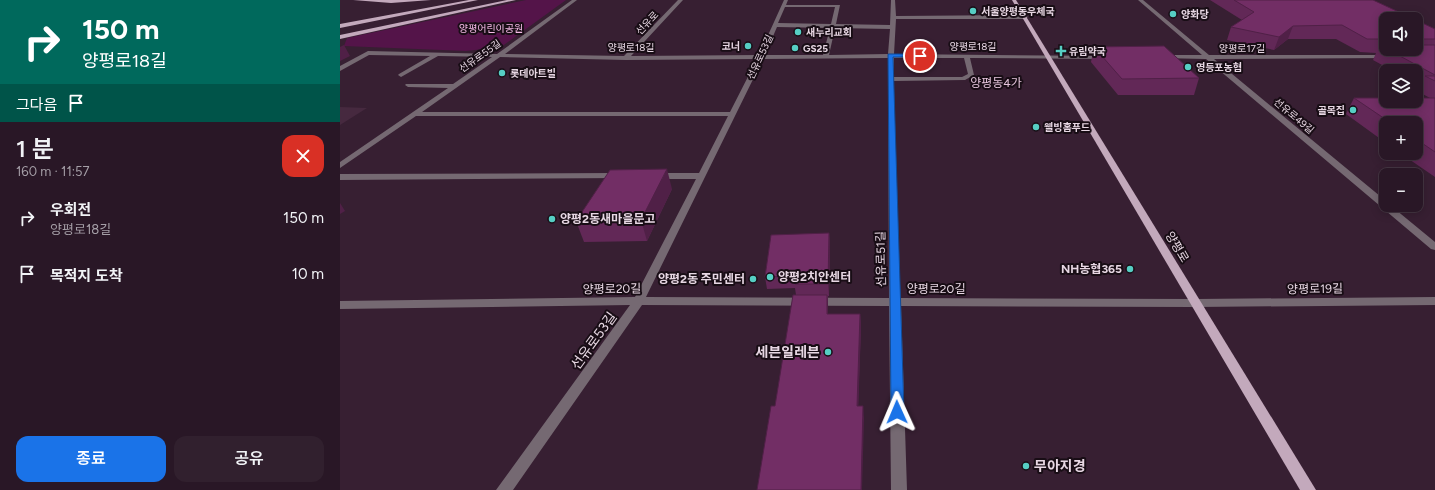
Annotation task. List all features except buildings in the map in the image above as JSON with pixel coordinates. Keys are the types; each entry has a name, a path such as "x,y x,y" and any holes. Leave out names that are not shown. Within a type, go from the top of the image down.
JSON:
{"main road":[{"path":"355,0 391,2 429,0"},
{"path":"340,26 476,0"},
{"path":"340,37 514,0"},
{"name":"양평로","path":"1014,0 1308,490"}],"street":[{"name":"선유로55길","path":"340,166 498,56 575,0"},
{"name":"선유로","path":"626,58 681,0"},
{"name":"선유로51길","path":"893,0 890,79 899,490"},
{"name":"선유로49길","path":"1140,0 1435,248"},
{"path":"785,3 838,6 826,56"},
{"name":"선유로53길","path":"504,490 639,302 761,56 785,3"},
{"path":"775,25 833,26 892,22 1024,17"},
{"name":"양평로18길","path":"340,69 368,53 626,58 761,56 1048,57"},
{"path":"401,75 436,55"},
{"path":"890,79 963,80 971,75 967,56"},
{"name":"양평로17길","path":"1155,57 1396,56"},
{"path":"1048,57 1110,57"},
{"name":"선유로55길","path":"408,85 455,86"},
{"path":"414,114 732,114"},
{"path":"340,176 630,176"},
{"path":"646,176 701,176"},
{"name":"양평로19길","path":"1196,303 1435,300"},
{"name":"양평로20길","path":"340,305 639,302 1196,303"}],"shaded area":[{"path":"340,107 367,108 340,125"}],"green space":[{"name":"양평어린이공원","path":"526,0 566,0 501,47 466,51 344,46 347,38"}],"place":[{"name":"서울양평동우체국","path":"973,11"},
{"name":"양화당","path":"1173,14"},
{"name":"새누리교회","path":"798,32"},
{"name":"코너","path":"748,46"},
{"name":"GS25","path":"795,48"},
{"name":"유림약국","path":"1061,51"},
{"name":"영등포농협","path":"1188,67"},
{"name":"롯데아트빌","path":"502,73"},
{"name":"골목집","path":"1353,110"},
{"name":"웰빙홈푸드","path":"1036,127"},
{"name":"양평2동새마을문고","path":"552,219"},
{"name":"NH농협365","path":"1130,269"},
{"name":"양평2치안센터","path":"770,277"},
{"name":"양평2동 주민센터","path":"753,279"},
{"name":"세븐일레븐","path":"828,352"},
{"name":"무아지경","path":"1026,466"}],"district":[{"name":"양평동4가","path":"996,83"}],"route":[{"path":"897,412 890,56 920,56"}]}
